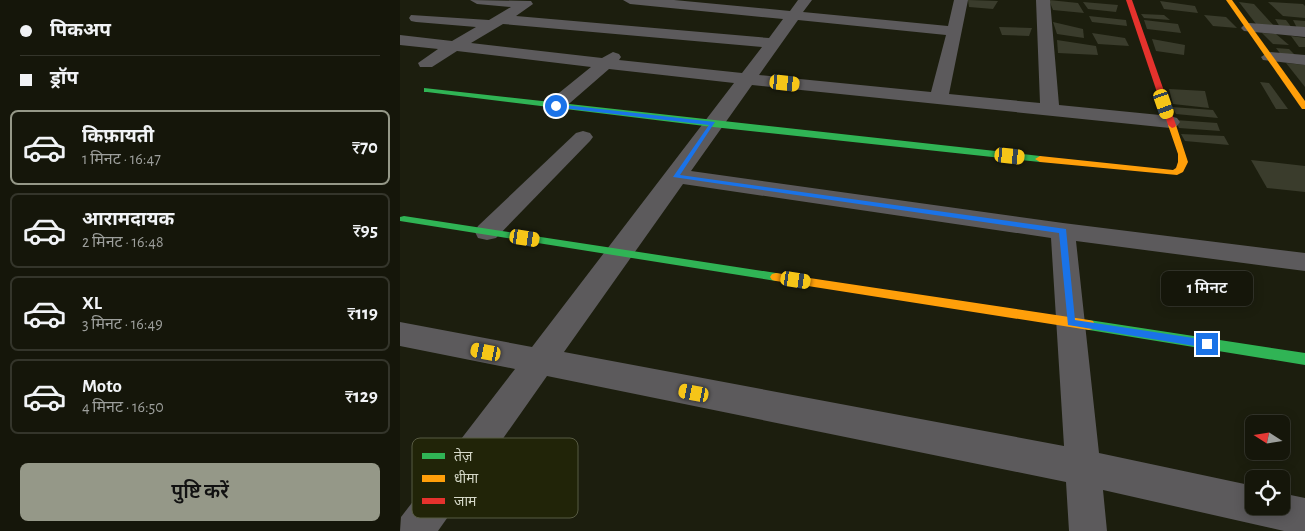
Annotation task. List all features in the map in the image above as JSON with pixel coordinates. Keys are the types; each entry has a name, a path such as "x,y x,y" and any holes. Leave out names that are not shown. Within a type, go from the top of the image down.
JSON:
{"street":[{"path":"478,0 529,2"},
{"path":"630,0 799,7 954,31"},
{"path":"939,98 961,0"},
{"path":"1043,0 1050,110"},
{"path":"427,90 713,124 1165,173 1180,170 1183,162 1182,154 1129,0"},
{"path":"1229,0 1305,107"},
{"path":"426,63 529,2"},
{"path":"556,106 675,2"},
{"path":"483,438 799,7"},
{"path":"400,16 494,21 772,43"},
{"path":"400,26 416,18"},
{"path":"1249,28 1305,32"},
{"path":"400,40 746,79 1170,122"},
{"path":"1269,57 1305,60"},
{"path":"488,232 583,137"},
{"path":"675,176 1063,231 1305,262"},
{"path":"404,219 1305,359"},
{"path":"1063,231 1088,531"},
{"path":"400,334 538,363 1082,467 1245,503"},
{"path":"1290,513 1305,517"},
{"path":"415,531 425,518"}],"building":[{"path":"968,0 998,1 993,9 969,7"},
{"path":"1049,0 1078,3 1084,13 1053,10"},
{"path":"1160,1 1195,6 1198,13 1164,9"},
{"path":"1083,2 1118,5 1116,12 1088,9"},
{"path":"1239,2 1254,4 1275,27 1256,24"},
{"path":"1268,2 1303,4 1305,6 1305,18 1283,16"},
{"path":"1141,14 1164,15 1170,20 1144,18"},
{"path":"1204,15 1226,17 1237,28 1213,26"},
{"path":"1089,16 1126,20 1127,26 1092,22"},
{"path":"1275,19 1286,20 1292,28 1280,27"},
{"path":"1144,20 1178,24 1181,33 1147,29"},
{"path":"1293,20 1305,21 1305,29 1297,28"},
{"path":"1053,22 1083,29 1084,38 1057,34"},
{"path":"999,27 1032,28 1029,36 1002,35"},
{"path":"1092,33 1125,38 1129,46 1098,44"},
{"path":"1262,33 1276,34 1289,45 1273,44"},
{"path":"1291,36 1305,38 1305,47 1299,47"},
{"path":"1152,39 1185,45 1184,55 1156,51"},
{"path":"1057,40 1096,46 1098,55 1058,53"},
{"path":"1276,48 1289,49 1296,56 1282,56"},
{"path":"1286,63 1305,65 1305,87"},
{"path":"1260,82 1269,83 1288,109 1276,109"},
{"path":"1169,89 1205,91 1209,108 1173,104"},
{"path":"1172,107 1213,110 1218,118 1176,114"},
{"path":"1175,120 1217,123 1220,131 1179,128"},
{"path":"1181,134 1224,136 1229,145 1185,141"},
{"path":"1251,160 1305,166 1305,192 1267,188"}],"traffic: fast":[{"path":"427,90 713,124 1040,159"},
{"path":"404,219 776,277"},
{"path":"1089,325 1305,359"}],"traffic: slow":[{"path":"1229,0 1305,107"},
{"path":"1040,159 1174,173 1180,170 1183,162 1172,125"},
{"path":"776,277 1089,325"}],"traffic: jam":[{"path":"1129,0 1172,125"}],"route":[{"path":"556,106 713,124 675,176 1063,231 1071,323 1207,344"}]}
